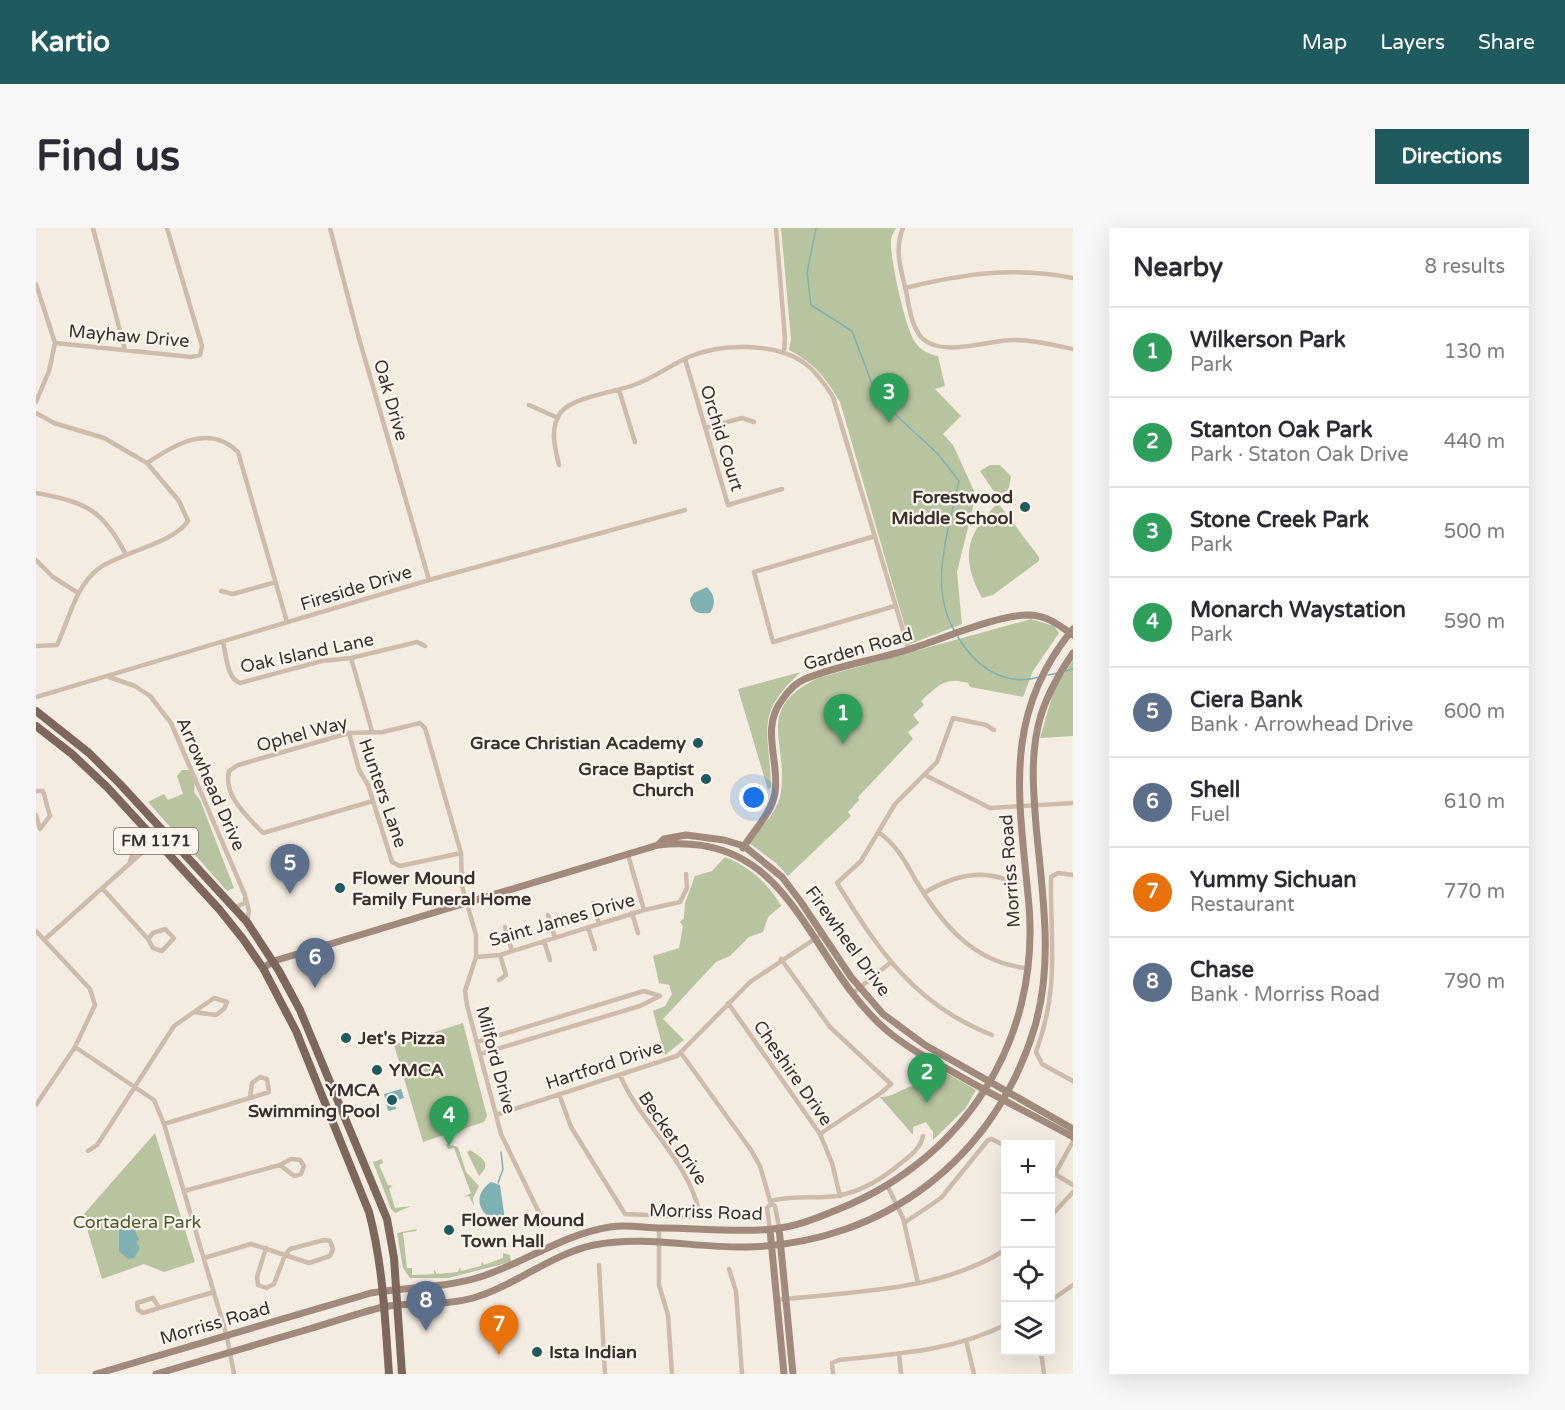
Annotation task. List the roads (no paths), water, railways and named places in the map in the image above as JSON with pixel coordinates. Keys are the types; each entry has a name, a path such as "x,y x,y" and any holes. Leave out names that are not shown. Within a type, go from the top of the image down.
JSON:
{"main road":[{"name":"Garden Road","path":"740,855 770,809 774,794 776,780 771,726 780,702 790,689 803,679 909,650 970,629 1029,615 1051,619 1072,632"},
{"name":"Morriss Road","path":"96,1374 383,1291 453,1284 479,1278 519,1264 562,1241 598,1230 634,1225 723,1231 770,1230 819,1217 864,1199 887,1185 951,1136 972,1112 991,1080 1017,1023 1028,968 1030,926 1018,770 1021,734 1038,686 1051,660 1072,632"},
{"name":"Morriss Road","path":"156,1374 385,1307 434,1305 477,1297 589,1246 635,1240 732,1247 781,1245 812,1240 857,1227 930,1185 984,1129 1008,1090 1032,1034 1044,980 1045,929 1034,807 1035,739 1041,712 1053,685 1072,654"},
{"name":"FM 1171","path":"36,711 103,766 246,922 274,961 318,1051 387,1219 397,1288 402,1374"},
{"name":"FM 1171","path":"36,726 87,768 154,838 219,909 263,968 296,1031 369,1212 376,1238 385,1307 389,1374"},
{"name":"Firewheel Drive","path":"658,845 664,839 686,834 724,840 744,846 782,877 860,988 884,1014 910,1035 1073,1129"},
{"name":"Firewheel Drive","path":"263,968 274,961 658,845 698,843 740,855 772,880 791,902 852,994 885,1028 918,1053 1073,1139"},
{"path":"296,1031 312,1054 318,1051"},
{"path":"340,1137 352,1132"},
{"path":"779,1228 793,1374"},
{"path":"770,1230 784,1374"}],"street":[{"path":"93,228 125,350"},
{"name":"Mayhaw Drive","path":"55,344 191,357 200,355 202,346 167,228"},
{"name":"Oak Drive","path":"330,228 353,319 429,580"},
{"path":"776,228 785,338 784,352"},
{"path":"903,228 898,252 917,332 936,347 953,348 1017,340 1073,349"},
{"path":"905,288 984,272 1034,272 1073,278"},
{"path":"36,284 38,299 55,344 49,371 36,402"},
{"path":"559,465 554,439 558,418 567,407 577,402 640,383 685,359 723,348 784,352 803,362 816,373 833,397 909,650"},
{"name":"Orchid Court","path":"685,359 728,505 782,489"},
{"path":"619,390 635,442"},
{"path":"529,405 558,418"},
{"path":"36,413 54,423 104,438 147,463 179,501 187,517 186,524 182,527 98,569 78,593 57,645 36,645"},
{"path":"705,428 742,418 754,422"},
{"path":"147,463 178,443 199,437 218,440 233,447 241,458 246,474 287,622"},
{"path":"36,493 72,500 87,507 113,529 126,555"},
{"name":"Fireside Drive","path":"36,697 429,580 685,510"},
{"path":"875,536 754,572 773,642 895,606"},
{"path":"36,560 53,577 78,593"},
{"path":"221,591 233,594 276,582"},
{"name":"Oak Island Lane","path":"223,642 231,675 237,683 417,642 425,646"},
{"path":"351,658 372,732"},
{"name":"Arrowhead Drive","path":"109,677 135,686 150,696 171,723 245,895 249,911 246,922"},
{"path":"992,1035 973,1028 928,1000 890,963 837,883 861,861 895,804 937,762 953,718 986,725 994,730"},
{"name":"Ophel Way","path":"373,801 263,833 235,802 227,780 229,771 238,765 349,733 372,732 420,723"},
{"name":"Milford Drive","path":"420,723 425,729 461,854 466,903 476,935 476,957 465,991 477,1042 501,1134 545,1225"},
{"name":"Hunters Lane","path":"349,733 359,770 373,801 392,862 396,866 461,854"},
{"path":"925,775 990,808 1073,803"},
{"path":"36,791 43,791 50,816 38,831"},
{"path":"36,815 38,831"},
{"path":"44,940 130,861 134,853 162,830"},
{"path":"878,832 894,845 952,932 974,950 1001,964 1028,968"},
{"path":"628,855 644,910"},
{"path":"1073,875 1058,873 1051,878 1054,970 1046,1022 1037,1056 1042,1064 1073,1081"},
{"name":"Saint James Drive","path":"476,957 500,955 632,913 680,903 687,888 686,874"},
{"path":"924,893 944,881 961,876 997,876 1009,881"},
{"path":"102,888 158,952 167,949 174,938 165,929 153,933 148,939"},
{"path":"233,908 244,903 245,895"},
{"path":"593,903 599,924"},
{"path":"632,913 638,933"},
{"path":"548,915 555,938"},
{"path":"505,927 512,951"},
{"path":"588,927 595,949"},
{"path":"36,931 90,989 95,1005 75,1047 36,1105"},
{"name":"Hartford Drive","path":"496,1115 664,1062 681,1053 750,982 822,934"},
{"path":"544,941 549,960"},
{"path":"499,980 506,975 500,955"},
{"path":"782,959 813,1006 843,1042 891,1084 881,1094 820,1134"},
{"path":"852,994 890,963"},
{"path":"477,1042 644,991 660,996 649,1003 480,1054"},
{"path":"88,1151 97,1145 174,1026 213,998 226,1002 224,1009 216,1015 194,1012"},
{"name":"Cheshire Drive","path":"728,1003 820,1134 832,1163 840,1196"},
{"path":"566,1014 569,1027"},
{"path":"75,1047 154,1100 164,1124 214,1292 231,1352 234,1374"},
{"path":"681,1053 760,1166 770,1202 775,1206 779,1228"},
{"name":"Becket Drive","path":"559,1094 571,1127 625,1214 700,1215 696,1197 673,1156 629,1097 620,1075"},
{"path":"164,1124 250,1098 269,1092 267,1079 256,1078 252,1083 250,1098"},
{"path":"770,1230 767,1208 770,1202 790,1196 840,1196 862,1188 896,1167 921,1146 923,1136"},
{"path":"904,1223 941,1198 988,1140 992,1139 1001,1144"},
{"path":"1055,1170 1073,1139"},
{"path":"183,1191 291,1160 300,1160 304,1166 301,1174 294,1176 280,1165"},
{"path":"1055,1174 1073,1185"},
{"path":"887,1185 904,1223 918,1283"},
{"path":"1055,1212 1073,1192"},
{"path":"659,1228 659,1285 668,1315 672,1374"},
{"path":"204,1258 251,1244 266,1248 285,1255 309,1263 330,1256 333,1249 330,1241 324,1240 290,1249 285,1255 274,1284 266,1288 260,1287 257,1277 266,1248"},
{"path":"777,1300 918,1283 950,1276 1001,1252"},
{"path":"599,1265 605,1374"},
{"path":"729,1269 736,1291 742,1374"},
{"path":"1055,1297 1073,1285"},
{"path":"159,1308 153,1298 137,1303 138,1310 143,1313 214,1292"},
{"path":"833,1374 832,1364 839,1360 926,1350 966,1340 1001,1327"},
{"path":"966,1340 974,1374"},
{"path":"899,1353 901,1374"},
{"path":"1042,1356 1044,1374"}],"water":[{"path":"707,587 713,596 712,610 710,613 696,612 690,599 694,593"},
{"name":"YMCA Swimming Pool","path":"401,1089 404,1098 394,1101 396,1109 388,1111 384,1094"},
{"path":"491,1182 500,1185 505,1220 490,1217 481,1208 480,1195"},
{"path":"129,1225 134,1228 139,1240 136,1242 140,1248 134,1258 128,1259 119,1251 119,1230"}],"waterway":[{"path":"816,228 807,273 811,305 852,331 872,384 884,404 938,454 959,481 946,537 942,576 942,594 946,613 954,630"},
{"path":"958,637 973,657 992,672 1015,679 1040,677"},
{"path":"1065,671 1073,669"},
{"path":"1048,675 1058,673"},
{"path":"498,1183 503,1169 501,1152"}],"place":[{"name":"Stone Creek Park","path":"889,423"},
{"name":"Forestwood Middle School","path":"1025,507"},
{"name":"Grace Christian Academy","path":"698,743"},
{"name":"Wilkerson Park","path":"843,744"},
{"name":"Grace Baptist Church","path":"706,779"},
{"name":"Flower Mound Family Funeral Home","path":"340,888"},
{"name":"Ciera Bank","path":"290,894"},
{"name":"Shell","path":"315,988"},
{"name":"Jet's Pizza","path":"346,1038"},
{"name":"YMCA","path":"377,1070"},
{"name":"YMCA Swimming Pool","path":"392,1100"},
{"name":"Stanton Oak Park","path":"927,1103"},
{"name":"Monarch Waystation","path":"449,1146"},
{"name":"Flower Mound Town Hall","path":"449,1230"},
{"name":"Chase","path":"426,1331"},
{"name":"Ista Indian","path":"537,1352"},
{"name":"Yummy Sichuan","path":"499,1355"}],"park label":[{"name":"Cortadera Park","path":"137,1222"}]}
